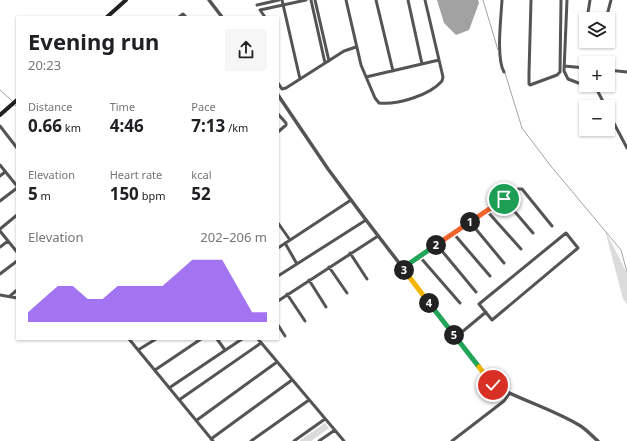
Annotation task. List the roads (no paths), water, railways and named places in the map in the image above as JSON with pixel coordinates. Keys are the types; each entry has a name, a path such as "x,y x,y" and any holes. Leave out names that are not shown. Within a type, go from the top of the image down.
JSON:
{"main road":[{"path":"108,16 126,0"},
{"path":"0,116 16,101"}],"street":[{"path":"209,0 221,16"},
{"path":"254,0 264,16"},
{"path":"257,5 280,0 283,5 300,79"},
{"path":"260,10 306,0"},
{"path":"312,0 325,63"},
{"path":"315,0 329,61"},
{"path":"346,0 361,65 375,98 379,103 385,104 413,99 442,81 443,77 425,0"},
{"path":"376,0 393,71"},
{"path":"408,0 422,64"},
{"path":"502,0 500,57 501,66 504,72"},
{"path":"531,0 530,85 557,75 560,72 561,0"},
{"path":"566,0 564,71 568,79 597,90 602,100"},
{"path":"588,12 590,0"},
{"path":"608,12 611,0"},
{"path":"279,84 282,89 286,88 344,51 356,47"},
{"path":"366,77 439,60"},
{"path":"564,66 579,67"},
{"path":"615,71 627,72"},
{"path":"279,96 328,169 493,385 509,394 568,419 580,426 598,441"},
{"path":"279,115 286,123 286,125 279,131"},
{"path":"615,125 627,148"},
{"path":"0,126 16,147"},
{"path":"0,165 16,186"},
{"path":"0,176 6,172"},
{"path":"0,201 16,188"},
{"path":"404,270 410,263 518,189 522,189 552,226"},
{"path":"504,199 533,233"},
{"path":"279,247 351,200"},
{"path":"487,211 521,249"},
{"path":"16,216 0,230 16,251"},
{"path":"279,275 366,220"},
{"path":"470,222 504,263"},
{"path":"279,224 290,240"},
{"path":"566,233 578,248 492,320 486,312 479,304 566,233"},
{"path":"454,234 490,276"},
{"path":"279,300 378,236"},
{"path":"0,247 8,241"},
{"path":"285,243 298,264"},
{"path":"437,245 476,292"},
{"path":"350,253 367,279"},
{"path":"420,257 460,303"},
{"path":"0,274 16,262"},
{"path":"329,267 347,294"},
{"path":"309,280 326,307"},
{"path":"10,296 16,291"},
{"path":"287,294 305,321"},
{"path":"0,295 16,298"},
{"path":"456,338 486,312"},
{"path":"279,327 285,336"},
{"path":"130,340 212,440 292,380"},
{"path":"138,350 154,340"},
{"path":"155,370 200,340"},
{"path":"218,340 225,350"},
{"path":"169,388 240,340"},
{"path":"259,340 344,441"},
{"path":"179,400 261,343"},
{"path":"196,420 277,362"},
{"path":"452,441 504,401 509,394"},
{"path":"251,441 309,400"},
{"path":"294,441 325,419"},
{"path":"319,441 335,430"}],"waterway":[{"path":"483,0 498,50"},
{"path":"505,73 522,128 550,165 621,250 627,272"},
{"path":"0,90 12,101"}]}
